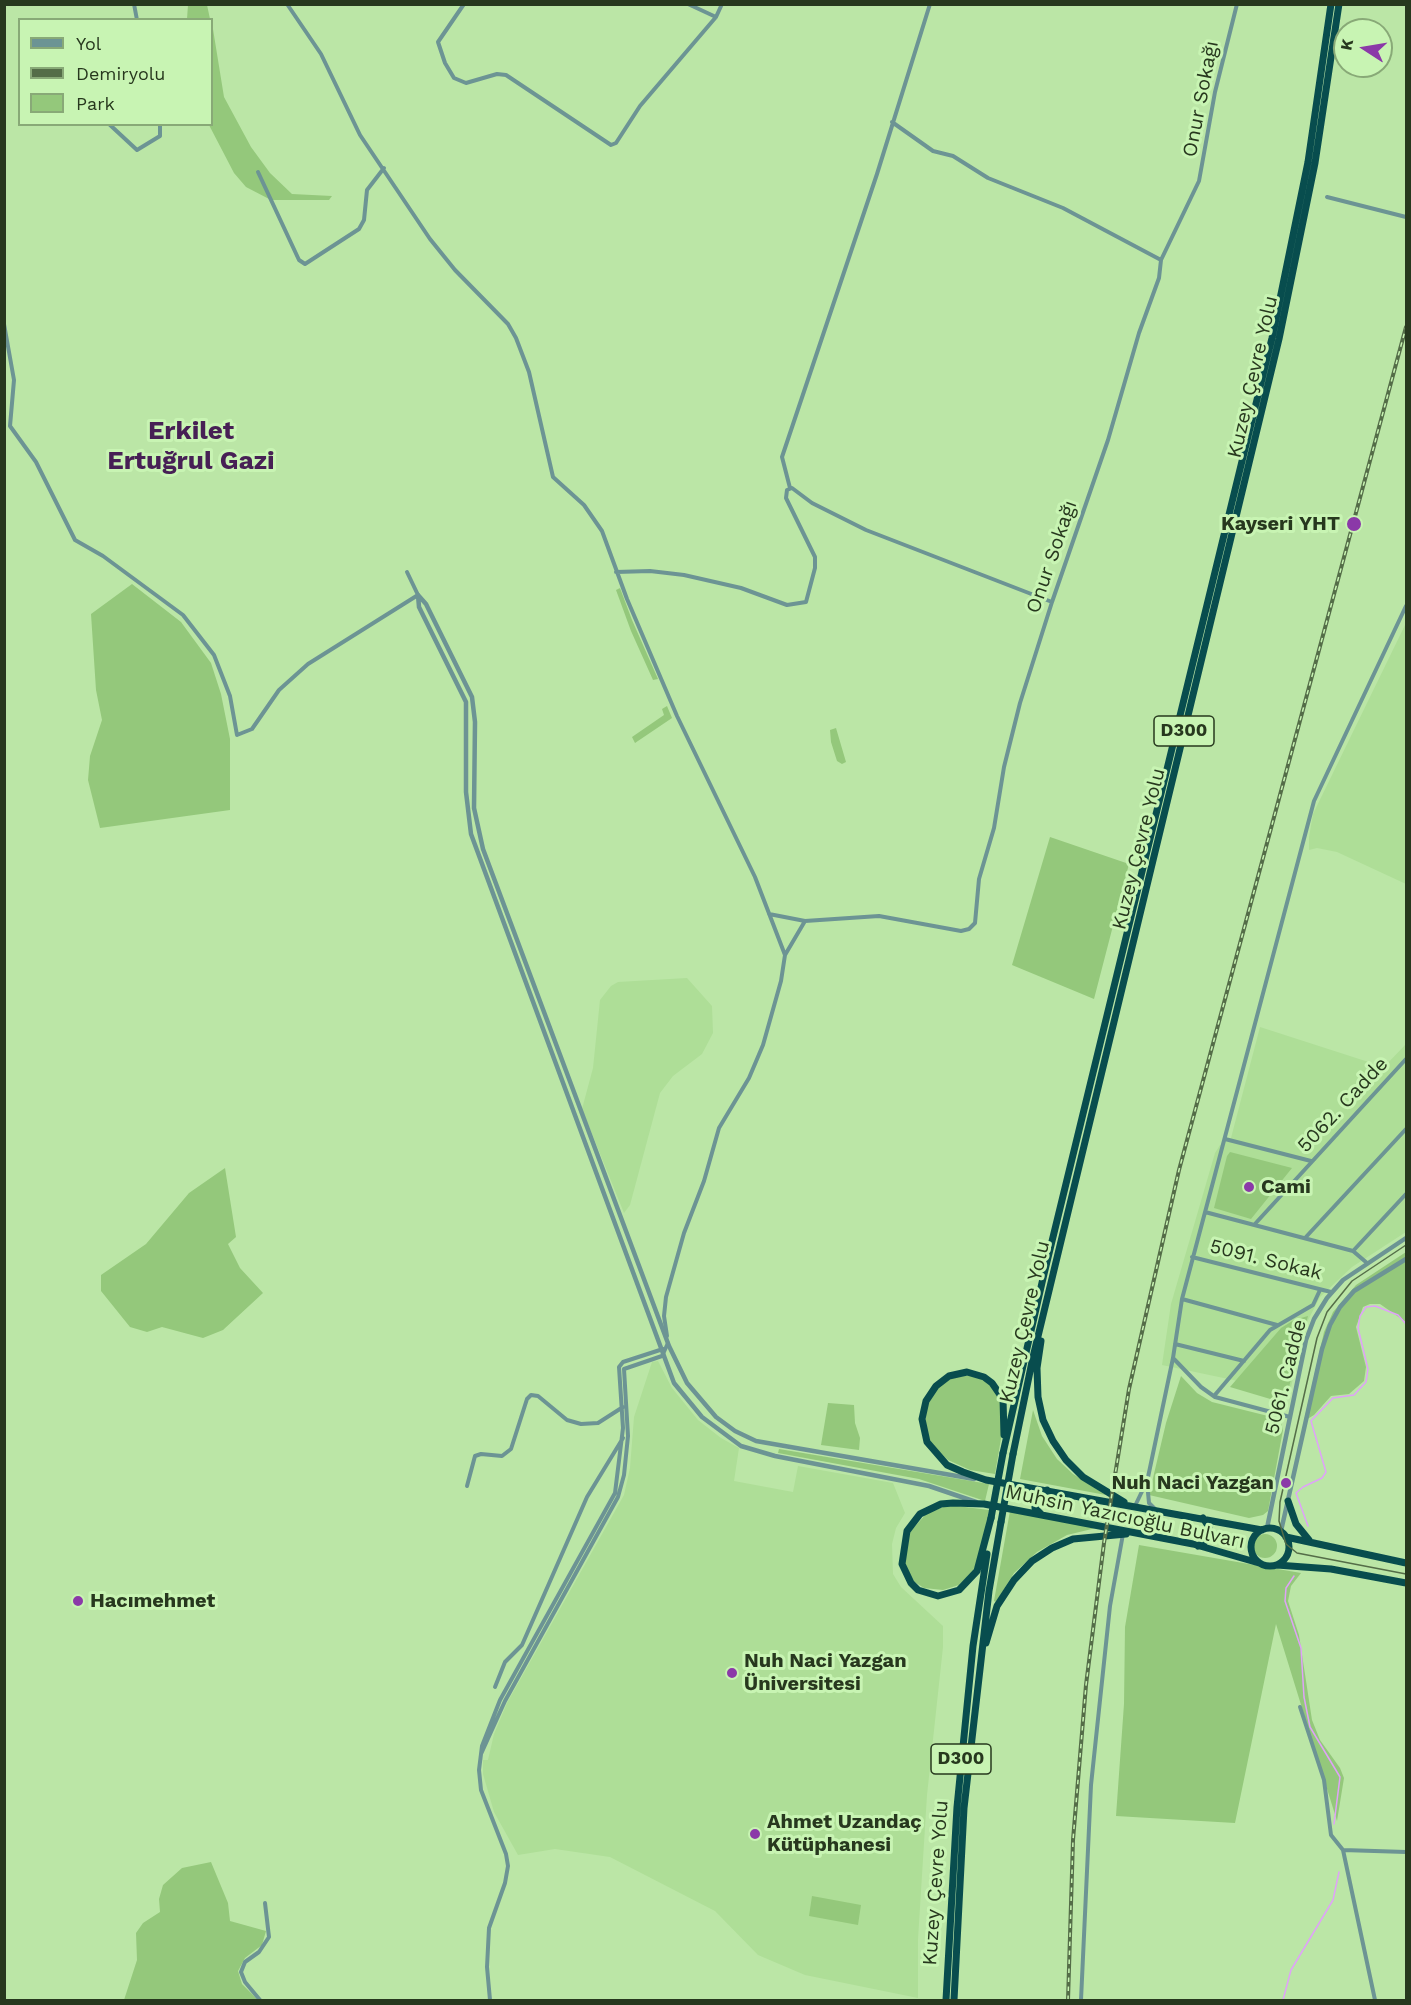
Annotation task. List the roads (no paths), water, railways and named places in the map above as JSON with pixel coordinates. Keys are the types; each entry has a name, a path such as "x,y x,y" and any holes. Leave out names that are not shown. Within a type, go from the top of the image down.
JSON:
{"highway":[{"name":"Kuzey Çevre Yolu","path":"1003,1453 1272,338 1308,162 1331,4"},
{"name":"Kuzey Çevre Yolu","path":"954,2001 960,1869 973,1723 989,1591 1013,1454 1053,1276 1279,339 1315,164 1339,4"},
{"path":"1053,1276 1037,1368 1038,1397 1044,1420 1059,1451 1074,1469 1107,1493 1135,1506"},
{"name":"Muhsin Yazıcıoğlu Bulvarı","path":"1003,1453 1005,1409 1003,1400 992,1383 984,1377 967,1372 942,1380 931,1393 923,1410 922,1429 927,1442 947,1465 986,1480 1265,1529"},
{"name":"D300","path":"991,1518 1003,1453"},
{"path":"1043,1515 1037,1510 1034,1502 1037,1495 1047,1490"},
{"path":"1288,1501 1296,1524 1309,1540"},
{"name":"Muhsin Yazıcıoğlu Bulvarı","path":"991,1518 977,1571 959,1590 938,1596 918,1590 910,1583 904,1574 901,1552 912,1521 920,1514 941,1504 984,1504 1198,1546 1259,1563"},
{"name":"Kuzey Çevre Yolu","path":"946,2001 957,1807 971,1670 991,1518"},
{"path":"1198,1546 1207,1540 1210,1534 1209,1527 1203,1518"},
{"path":"1277,1564 1288,1551 1286,1537 1281,1531 1265,1529 1251,1543 1252,1554 1259,1563 1270,1566 1277,1564 1331,1569 1407,1583"},
{"path":"973,1723 991,1623 997,1606 1014,1580 1032,1561 1062,1543 1084,1536 1136,1533"},
{"path":"1286,1537 1309,1540 1407,1563"}],"street":[{"path":"287,4 321,54 360,135 438,250 512,331 526,363 553,477 576,497 596,522 677,716 750,864 785,955"},
{"path":"464,4 438,42 445,63 454,78 466,83 498,74 506,75 611,145 616,143 640,106 716,17 722,4"},
{"path":"688,4 716,17"},
{"path":"790,488 782,457 877,174 930,4"},
{"name":"Onur Sokağı","path":"769,914 805,921 868,916 906,919 961,931 974,925 977,917 979,879 994,828 1008,748 1052,602 1108,440 1139,333 1159,278 1161,260 1199,181 1215,92 1237,4"},
{"path":"892,122 933,151 953,156 988,178 1063,208 1161,260"},
{"path":"110,126 137,150 160,136 160,126"},
{"path":"258,172 299,260 305,264 359,229 364,220 368,190 384,168"},
{"path":"1327,197 1407,217"},
{"path":"4,324 14,380 10,426 36,462 75,540 111,561 183,615 214,655 230,696 237,735 246,733 255,726 279,690 308,664 418,594"},
{"path":"616,572 650,571 684,575 741,588 787,605 806,602 815,568 814,553 786,498 786,492 790,488"},
{"path":"790,488 795,489 812,503 866,530 1052,602"},
{"path":"407,572 426,604 472,697 475,722 474,808 483,849 669,1346 683,1376 703,1404 730,1428 750,1439 910,1469 986,1480"},
{"path":"418,594 419,606 465,702 466,792 471,834 670,1376 692,1407 719,1432 741,1446 775,1456 929,1486 984,1504"},
{"path":"1135,1506 1147,1482 1192,1257 1314,801 1407,606"},
{"path":"669,1346 664,1316 667,1291 719,1128 749,1078 763,1045 782,981 785,955 805,921"},
{"name":"5062. Cadde","path":"1254,1225 1406,1061"},
{"path":"1305,1239 1407,1129"},
{"path":"1225,1139 1312,1162"},
{"path":"1353,1251 1407,1194"},
{"path":"1205,1212 1353,1251 1367,1263"},
{"name":"5061. Cadde","path":"1265,1529 1308,1333 1318,1312 1331,1292 1367,1263 1407,1238"},
{"name":"5091. Sokak","path":"1192,1257 1331,1292"},
{"name":"5061. Cadde","path":"1281,1531 1322,1349 1333,1319 1359,1287 1407,1259"},
{"path":"1214,1396 1277,1325 1313,1305 1320,1290"},
{"path":"1182,1299 1277,1325"},
{"path":"1175,1344 1244,1361"},
{"path":"481,1754 505,1701 620,1492 628,1436 624,1369 661,1353 669,1346"},
{"path":"490,2001 487,1967 489,1928 505,1883 508,1866 506,1854 481,1790 479,1770 481,1754 500,1700 612,1499 619,1476 623,1437 620,1365 661,1353"},
{"path":"1173,1358 1201,1388 1214,1396 1290,1417"},
{"path":"467,1486 475,1456 481,1454 502,1456 511,1449 530,1396 538,1396 564,1418 582,1424 598,1423 623,1407"},
{"path":"495,1687 505,1662 522,1645 580,1510 623,1437"},
{"path":"1147,1482 1149,1503 1156,1510"},
{"path":"1081,2001 1091,1785 1107,1627 1123,1534"},
{"path":"1300,1707 1324,1780 1331,1835 1343,1850 1375,2001"},
{"path":"1343,1850 1407,1852"},
{"path":"260,2001 245,1982 241,1972 245,1962 259,1952 269,1937 265,1903"}],"waterway":[{"path":"1308,1526 1296,1493 1322,1478 1326,1472 1311,1421 1333,1398 1354,1395 1366,1382 1368,1369 1358,1328 1360,1316 1366,1307 1375,1306 1398,1315 1406,1324"},
{"path":"1294,1576 1286,1588 1285,1601 1301,1648 1304,1697 1310,1727 1340,1777 1334,1824"},
{"path":"1283,2000 1291,1970 1333,1900 1339,1872"}],"tram line":[{"path":"1406,1245 1352,1281 1327,1312 1317,1338 1280,1502 1279,1521 1286,1544 1297,1553 1406,1574"}],"railway":[{"path":"1068,2000 1073,1840 1086,1685 1104,1543 1129,1389 1179,1170 1406,327"}],"place":[{"name":"Kayseri YHT","path":"1354,524"},
{"name":"Cami","path":"1249,1187"},
{"name":"Nuh Naci Yazgan","path":"1286,1483"},
{"name":"Hacımehmet","path":"78,1601"},
{"name":"Nuh Naci Yazgan Üniversitesi","path":"732,1673"},
{"name":"Ahmet Uzandaç Kütüphanesi","path":"755,1834"}],"district":[{"name":"Erkilet Ertuğrul Gazi","path":"191,446"}]}
